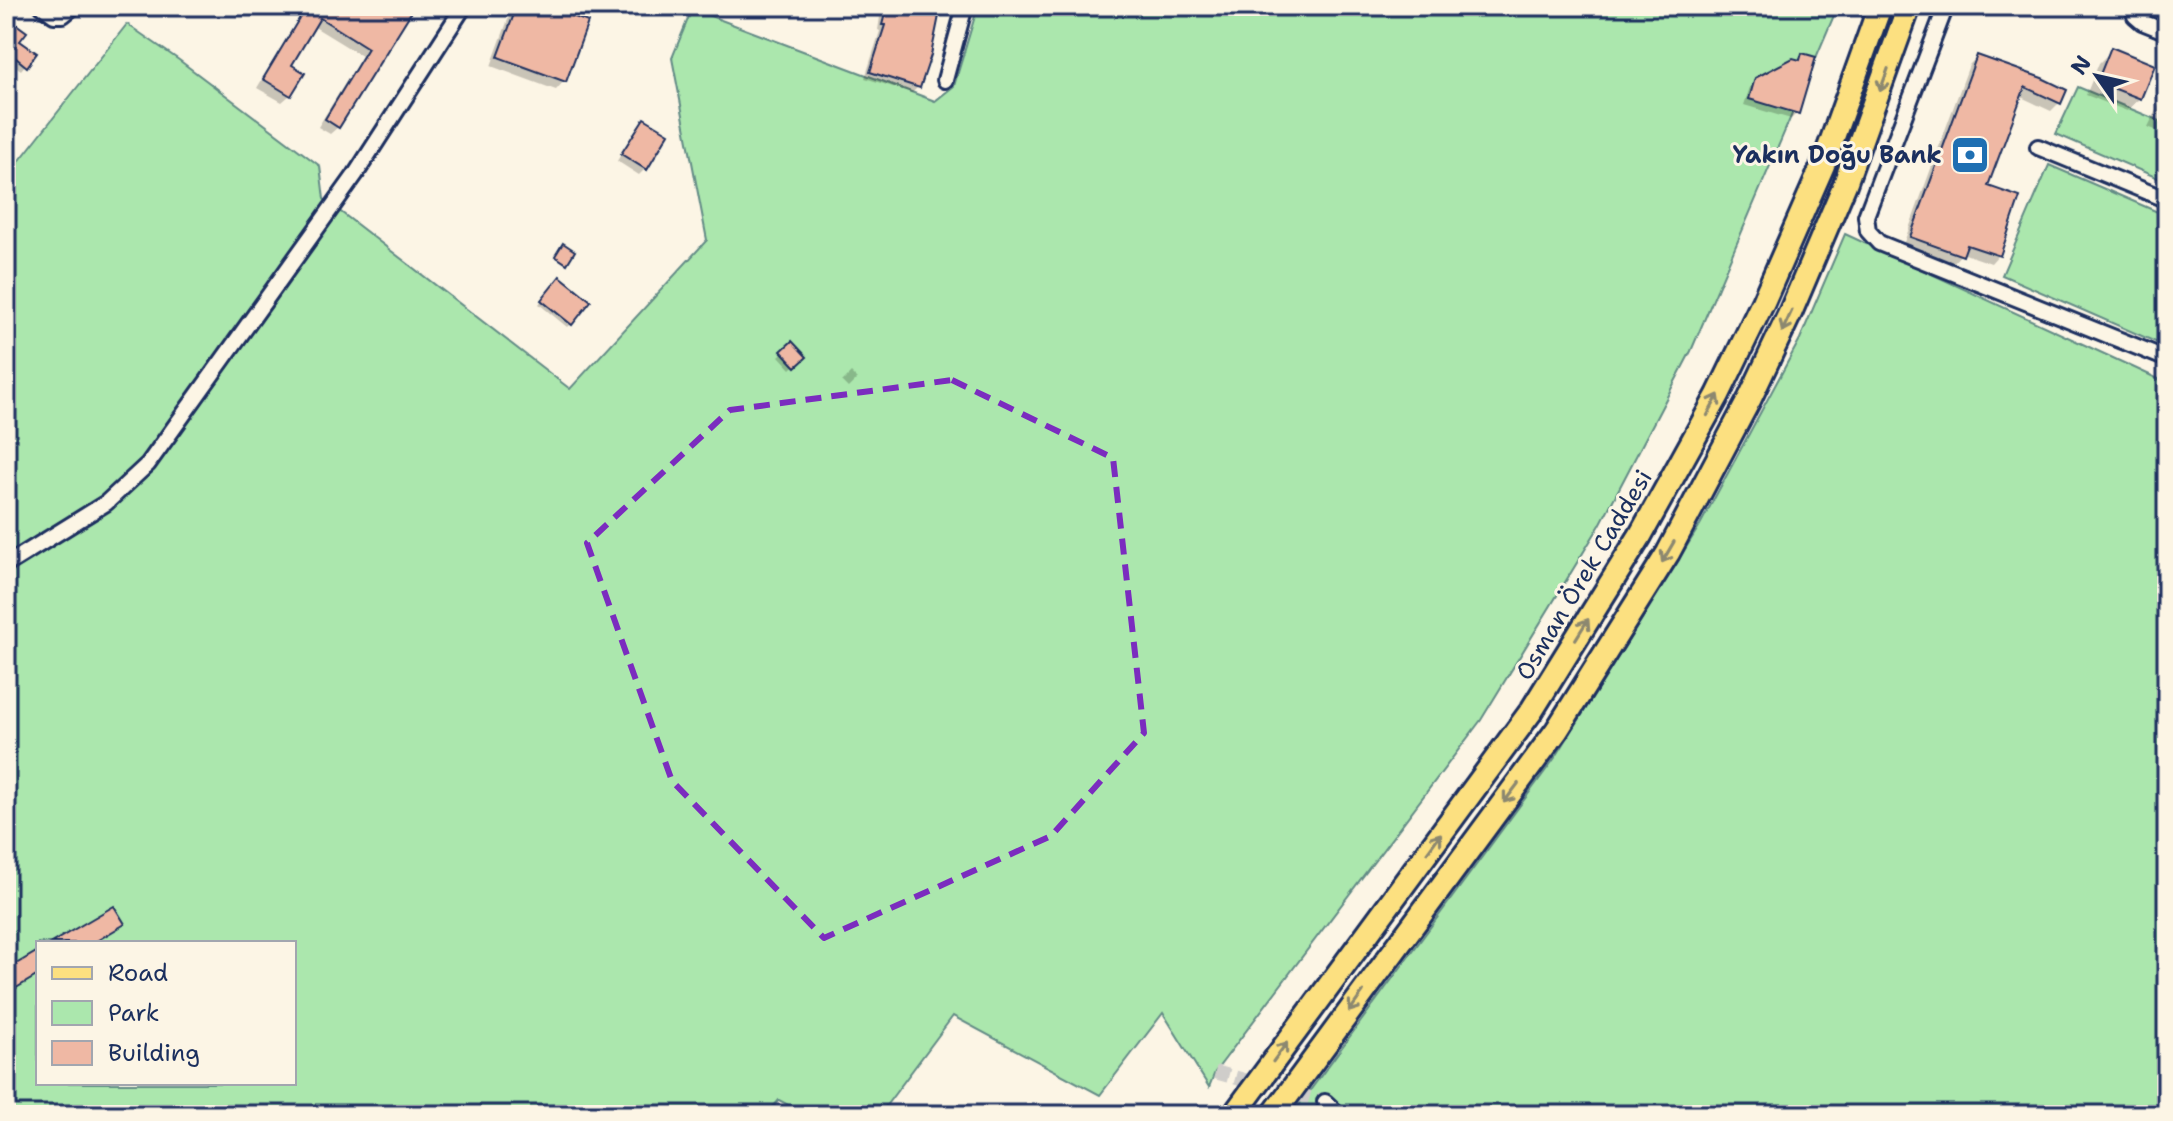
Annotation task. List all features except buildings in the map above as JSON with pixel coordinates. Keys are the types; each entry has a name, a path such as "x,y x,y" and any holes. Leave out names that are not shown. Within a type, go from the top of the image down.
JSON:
{"main road":[{"name":"Osman Örek Caddesi","path":"1234,1115 1532,710 1661,501 1718,395 1796,229 1823,165 1880,6"},
{"path":"1273,1115 1557,730 1668,553 1712,472 1791,311 1845,184 1909,6"}],"street":[{"path":"42,6 54,15 63,15 74,6"},
{"path":"6,565 106,503 148,464 355,175 464,6"},
{"path":"945,80 965,6"},
{"path":"1946,6 1866,216 1868,231 1879,243 2167,359"},
{"path":"2134,6 2135,16 2140,20 2167,32"},
{"path":"2038,147 2167,200"},
{"path":"1325,1102 1339,1115"},
{"path":"2156,1115 2167,1111"}],"highlighted area":[{"path":"952,380 1113,458 1144,733 1051,836 824,938 672,781 587,543 730,410"}],"green space":[{"path":"978,6 1838,6 1691,351 1600,525 1481,720 1215,1072 1209,1087 1163,1013 1100,1095 953,1016 879,1115 807,1115 779,1100 766,1115 6,1115 6,178 127,24 320,166 324,199 570,389 707,240 672,58 692,9 935,101 954,86"},
{"path":"2078,87 2167,124 2167,182 2056,134"},
{"path":"2049,165 2167,216 2167,263 2159,287 2167,291 2167,347 2002,275"},
{"path":"1845,234 2167,383 2167,1115 1292,1115 1557,755 1700,525 1800,339"}],"tunnel":[{"path":"1215,1072 1325,1102"}],"place":[{"name":"Yakın Doğu Bank","path":"1970,155"}]}
